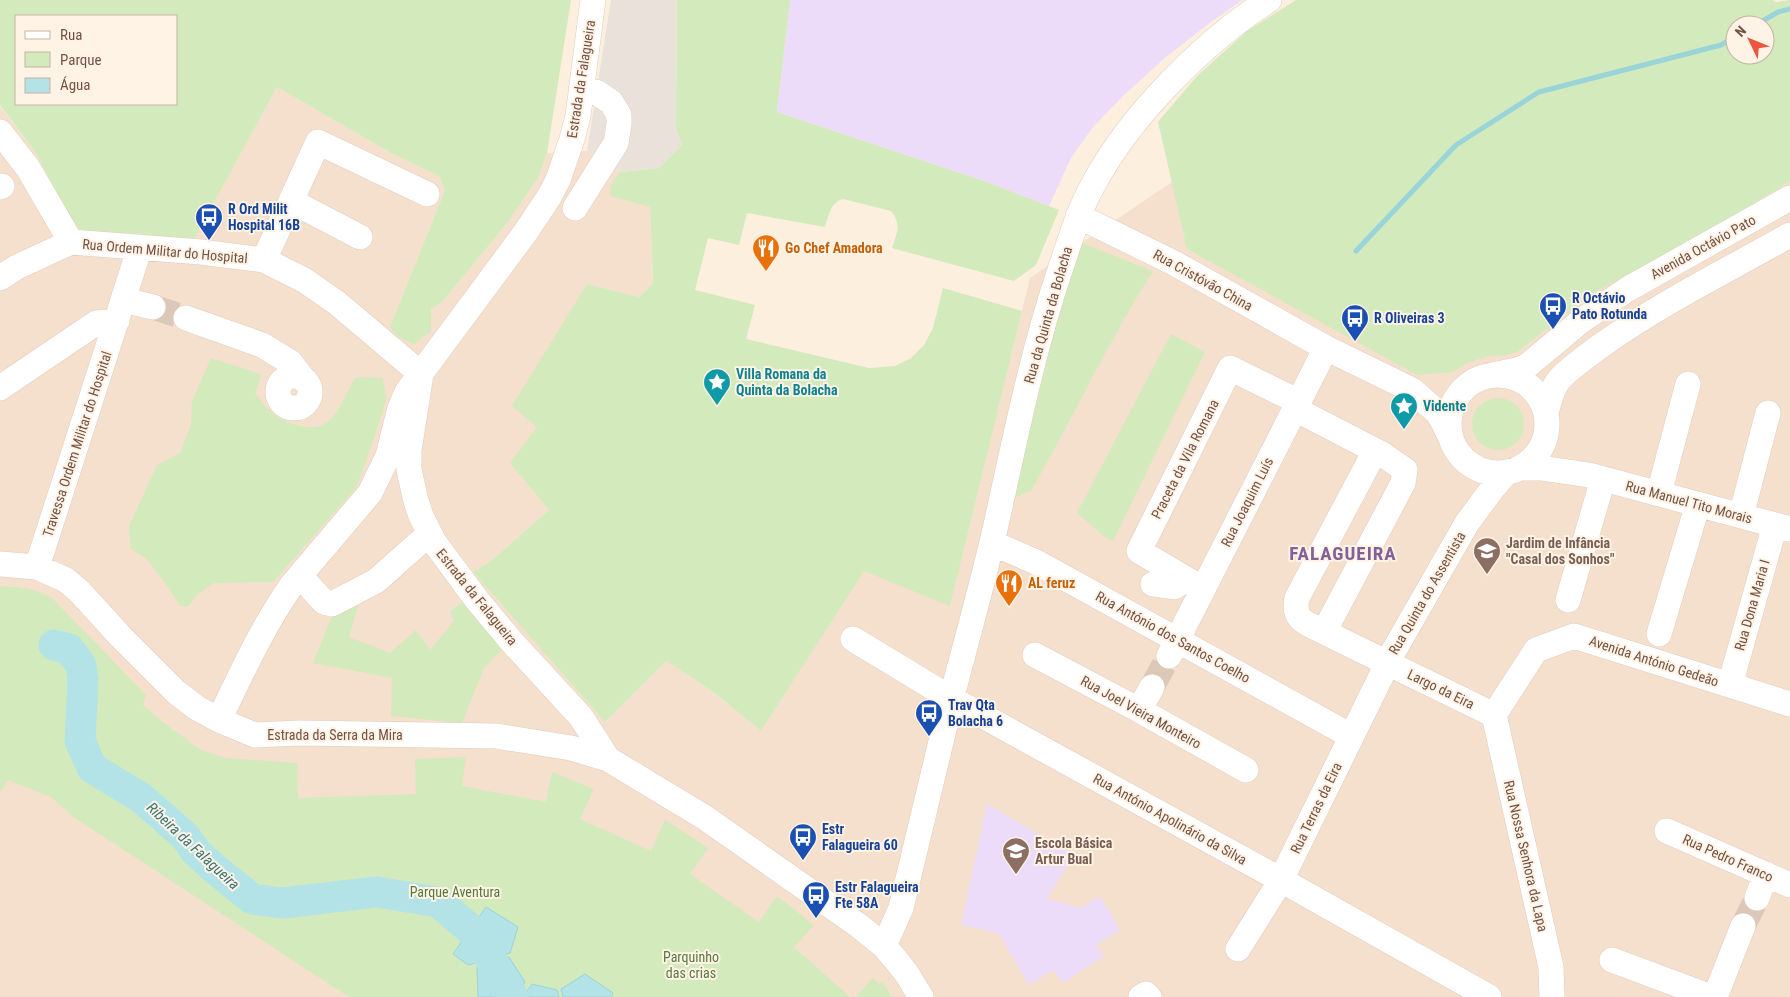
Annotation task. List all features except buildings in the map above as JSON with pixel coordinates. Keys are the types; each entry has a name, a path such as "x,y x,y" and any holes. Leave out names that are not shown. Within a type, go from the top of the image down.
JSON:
{"street":[{"name":"Estrada da Falagueira","path":"593,0 582,90 572,139 558,180 525,233 421,374 409,450 399,459 409,470 416,501 429,534 442,556 512,642 580,717 608,759 712,822 851,919 884,946 907,974 921,997"},
{"name":"Rua da Quinta da Bolacha","path":"884,946 901,908 992,543 1034,357 1078,216 1092,185 1109,156 1131,126 1205,49 1245,15 1269,0"},
{"path":"575,208 616,143 619,124 619,115 611,102 596,92 582,90"},
{"path":"0,132 28,168 71,242"},
{"path":"264,260 318,142 428,194"},
{"name":"Avenida Octávio Pato","path":"1412,390 1426,392 1454,390 1483,377 1527,366 1601,306 1790,198"},
{"path":"291,201 360,237"},
{"name":"Rua Cristóvão China","path":"1078,216 1174,263 1326,348 1412,390"},
{"path":"1547,421 1539,396 1526,383 1510,376 1483,377 1462,390 1453,404 1449,420 1453,443 1466,462 1478,469 1493,473 1513,470 1533,458 1542,445 1554,388 1565,374 1640,319 1790,235"},
{"name":"Rua Ordem Militar do Hospital","path":"0,278 17,267 71,242 201,252 264,260 304,280 338,303 421,374"},
{"name":"Travessa Ordem Militar do Hospital","path":"37,567 140,247"},
{"path":"1669,266 1684,294"},
{"path":"0,388 96,323 120,310 154,307"},
{"path":"186,318 262,345 290,362 304,380"},
{"name":"Rua Joaquim Luís","path":"1173,648 1195,584 1297,406 1326,348"},
{"name":"Praceta da Vila Romana","path":"1195,584 1139,551 1230,368 1394,461 1405,470 1403,483 1324,632"},
{"path":"1658,493 1688,384"},
{"name":"Rua Quinta do Assentista","path":"1412,390 1437,412 1472,479 1472,501 1467,523"},
{"path":"1741,516 1768,413"},
{"name":"Rua Manuel Tito Morais","path":"1547,421 1559,447 1566,456 1596,477"},
{"path":"1375,451 1297,598 1295,606 1297,615 1303,621 1387,663"},
{"path":"219,720 261,633 281,600 399,459"},
{"name":"Rua Manuel Tito Morais","path":"1513,470 1541,468 1596,477 1782,527"},
{"name":"Rua Quinta do Assentista","path":"1387,663 1467,523 1493,488 1513,470"},
{"path":"1568,600 1596,477"},
{"path":"1658,634 1698,504"},
{"name":"Rua Dona Maria I","path":"1730,685 1782,527"},
{"path":"300,576 324,602 332,604 376,581 429,534"},
{"name":"Rua António dos Santos Coelho","path":"992,543 1036,562 1173,648 1352,736"},
{"name":"Estrada da Serra da Mira","path":"0,564 37,567 66,580 80,592 121,637 176,692 197,708 219,720 255,735 308,733 496,736 571,748 608,759"},
{"path":"1152,584 1174,587 1195,584"},
{"name":"Avenida António Gedeão","path":"1494,715 1536,650 1574,636 1790,704"},
{"name":"Rua António Apolinário da Silva","path":"853,639 952,699 1489,997"},
{"name":"Rua Joel Vieira Monteiro","path":"1035,655 1246,770"},
{"name":"Largo da Eira","path":"1387,663 1494,715"},
{"name":"Rua Terras da Eira","path":"1238,948 1281,880 1387,663"},
{"path":"1139,710 1152,687"},
{"name":"Rua Nossa Senhora da Lapa","path":"1494,715 1551,967 1552,997"},
{"name":"Rua Pedro Franco","path":"1666,831 1790,885"},
{"path":"1756,898 1766,874"},
{"path":"1612,960 1713,997 1743,926"},
{"path":"1141,997 1146,994 1148,997"}],"shaded area":[{"path":"611,0 677,0 676,129 682,145 659,168 620,172 587,151"},
{"path":"790,0 1242,0 1166,57 1123,96 1093,127 1071,158 1049,206 987,182 777,112"},
{"path":"1790,46 1790,997 0,997 0,106 36,153 74,228 194,238 277,87 389,152 439,176 445,190 390,327 431,331 431,309 442,302 508,222 539,176 547,153 587,151 620,172 610,186 650,206 653,283 639,297 587,284 537,427 511,464 549,510 491,561 473,572 605,722 666,661 712,691 761,731 864,570 950,605 1030,278 1234,140 1725,61 1725,65 1775,65 1775,51"},
{"name":"Escola Básica Artur Bual","path":"987,804 1074,855 1047,898 1080,908 1100,896 1120,930 1096,945 1104,956 1063,983 1053,970 1029,985 998,933 961,925"}],"green space":[{"path":"0,0 571,0 547,153 539,176 508,222 442,302 431,309 431,331 414,344 400,338 390,327 445,190 439,176 389,152 277,87 194,239 90,238 74,228 36,153 0,105"},
{"path":"677,0 790,0 777,112 987,182 1059,210 1036,265 1014,281 892,248 897,233 897,225 891,211 843,199 833,206 825,227 747,213 739,245 708,238 695,290 755,305 746,339 869,368 895,366 911,358 924,345 933,328 943,288 1022,311 950,606 864,571 761,731 712,691 666,661 605,722 473,572 491,561 549,510 510,463 537,427 512,406 587,284 639,297 653,283 650,207 611,196 610,186 620,172 659,168 682,145 676,129"},
{"path":"1296,0 1773,0 1776,2 1790,0 1790,181 1689,244 1596,291 1517,352 1479,359 1467,363 1452,372 1417,375 1187,249 1158,122 1197,76 1247,31"},
{"path":"1077,241 1153,271 1121,325 1031,491 1013,498"},
{"path":"1171,334 1205,352 1113,541 1106,538 1077,513"},
{"path":"211,358 261,374 255,394 276,416 300,426 314,427 327,423 338,409 356,377 383,378 386,399 356,488 273,582 214,583 197,595 188,607 180,606 146,558 131,549 129,526 157,465 180,453 191,425 192,401"},
{"path":"1493,398 1503,398 1512,402 1520,410 1524,424 1520,438 1512,446 1503,450 1493,450 1484,446 1476,438 1472,429 1472,419 1476,410 1484,402"},
{"name":"Parque Aventura","path":"0,586 34,590 53,599 146,695 143,705 201,750 225,758 297,763 298,798 416,794 415,759 466,757 462,786 546,802 552,772 594,789 580,819 651,851 665,820 708,848 690,874 759,922 777,896 814,925 794,947 850,997 349,997 72,816 51,797 8,780 0,793"},
{"path":"465,601 508,644 484,668 462,723 391,716 392,678 313,663 332,616 359,603 349,637 390,653 416,630 430,650 454,621 450,611"},
{"path":"873,978 879,984 882,981 892,997 856,997"}],"water":[{"path":"486,907 518,927 510,953 468,965 453,954"},
{"path":"509,957 525,982 515,997 478,997 477,967"},
{"path":"585,974 613,993 611,997 563,997 561,989"},
{"path":"532,984 557,990 559,997 523,997"}],"waterway":[{"path":"1773,15 1790,9"},
{"path":"1356,251 1456,145 1539,92 1725,43"},
{"name":"Ribeira da Falagueira","path":"54,645 69,649 81,665 83,681 80,741 92,768 140,797 185,836 196,852 252,899 283,903 376,892 438,902 475,933 513,997"}],"tunnel":[{"path":"153,307 186,318"},
{"path":"1152,687 1169,656"},
{"path":"1743,926 1757,898"}],"place":[{"name":"R Ord Milit Hospital 16B","path":"209,241"},
{"name":"Go Chef Amadora","path":"766,272"},
{"name":"R Octávio Pato Rotunda","path":"1553,330"},
{"name":"R Oliveiras 3","path":"1355,342"},
{"name":"Villa Romana da Quinta da Bolacha","path":"717,406"},
{"name":"Vidente","path":"1404,430"},
{"name":"Jardim de Infância \"Casal dos Sonhos\"","path":"1487,575"},
{"name":"AL feruz","path":"1009,607"},
{"name":"Trav Qta Bolacha 6","path":"929,737"},
{"name":"Estr Falagueira 60","path":"803,861"},
{"name":"Escola Básica Artur Bual","path":"1016,875"},
{"name":"Estr Falagueira Fte 58A","path":"816,919"}],"district":[{"name":"FALAGUEIRA","path":"1343,553"}],"park label":[{"name":"Parquinho das crias","path":"691,966"}]}
